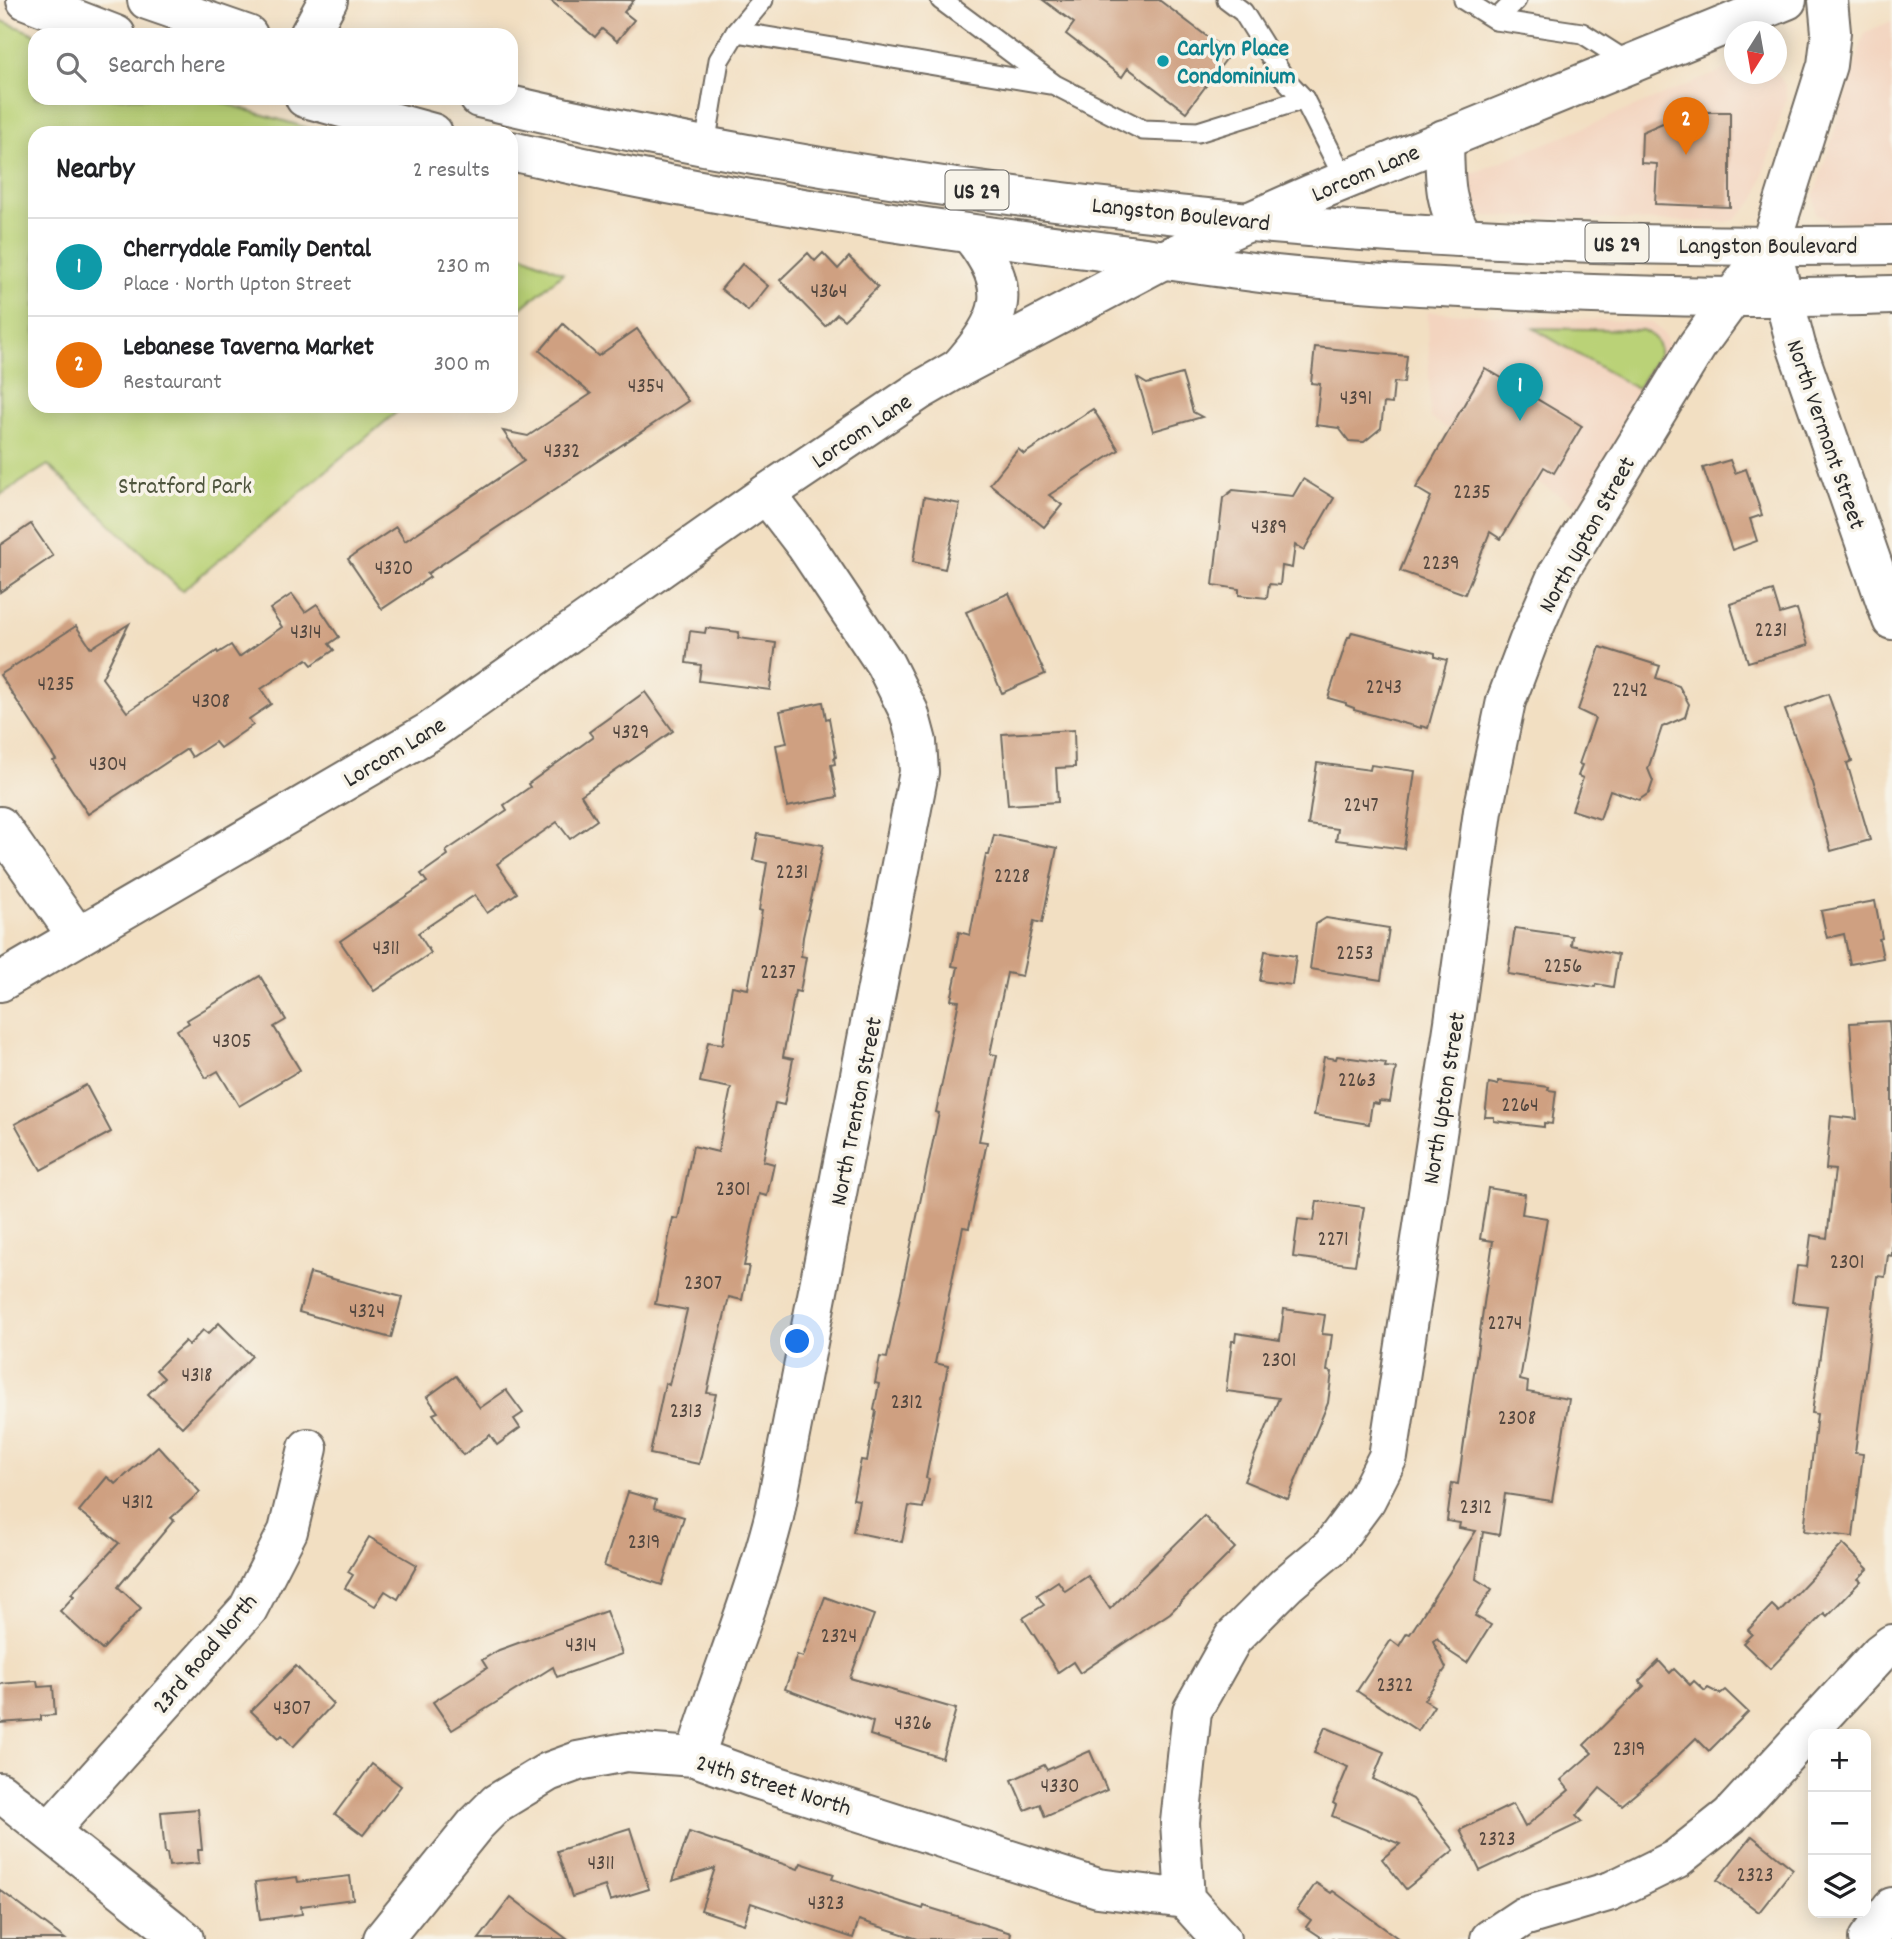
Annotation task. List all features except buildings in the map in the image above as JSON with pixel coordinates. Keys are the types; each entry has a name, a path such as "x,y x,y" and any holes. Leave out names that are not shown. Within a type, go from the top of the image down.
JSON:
{"street":[{"path":"26,0 98,28"},
{"path":"147,0 228,28"},
{"path":"313,28 328,0"},
{"name":"Lorcom Lane","path":"0,982 429,732 766,494 919,391 959,368 1163,260 1250,221 1787,0"},
{"path":"1770,246 1827,65 1831,32 1828,0"},
{"path":"331,105 407,126"},
{"name":"Langston Boulevard","path":"512,105 705,146 926,183 1250,221 1572,242 1770,246 1892,244"},
{"path":"1444,139 1446,195 1452,216 1463,236"},
{"path":"698,189 705,146"},
{"name":"Langston Boulevard","path":"518,153 698,189 970,234 1277,275 1400,284 1732,298 1892,295"},
{"path":"959,368 980,344 993,323 999,303 997,281 987,256 970,234"},
{"name":"North Vermont Street","path":"1770,246 1796,345 1892,620"},
{"name":"North Upton Street","path":"1185,1899 1180,1822 1192,1711 1233,1638 1287,1584 1331,1547 1366,1500 1388,1457 1483,811 1506,701 1557,575 1697,346 1770,246"},
{"name":"North Trenton Street","path":"695,1757 714,1693 763,1561 774,1517 919,772 909,712 885,664 806,545 766,494"},
{"path":"0,826 77,936"},
{"name":"23rd Road North","path":"50,1830 248,1609 288,1531 308,1448"},
{"path":"1490,1939 1523,1917 1611,1891 1676,1858 1730,1816 1833,1702 1892,1644"},
{"name":"24th Street North","path":"383,1939 475,1825 497,1803 548,1772 578,1761 626,1752 695,1757 1098,1888 1185,1899"},
{"path":"0,1792 184,1939"},
{"path":"1185,1899 1220,1939"},
{"path":"1868,1939 1892,1907"}],"lane":[{"path":"705,146 719,60 736,32 763,0"},
{"path":"942,0 1055,85 1143,130 1198,132 1304,99"},
{"path":"1227,0 1243,12 1284,78 1304,99 1345,180"},
{"path":"1464,0 1496,20 1583,33 1629,63"},
{"path":"1496,20 1516,0"},
{"path":"736,32 1055,85"}],"shaded area":[{"path":"1892,21 1892,221 1828,221 1816,213 1814,196 1864,35"},
{"path":"1724,70 1724,84 1785,85 1786,98 1756,199 1735,220 1728,222 1485,216 1464,206 1462,186 1471,174"},
{"path":"1428,312 1646,322 1652,323 1664,334 1670,351 1666,364 1579,507 1430,418"}],"green space":[{"name":"Stratford Park","path":"0,20 28,31 28,105 230,105 301,126 28,126 28,413 396,413 182,591 48,465 0,495"},
{"path":"518,252 563,273 518,311"},
{"path":"1533,328 1642,330 1655,339 1659,354 1637,389"}],"place":[{"name":"Carlyn Place Condominium","path":"1163,61"},
{"name":"Lebanese Taverna Market","path":"1686,155"},
{"name":"Cherrydale Family Dental","path":"1520,421"}]}
